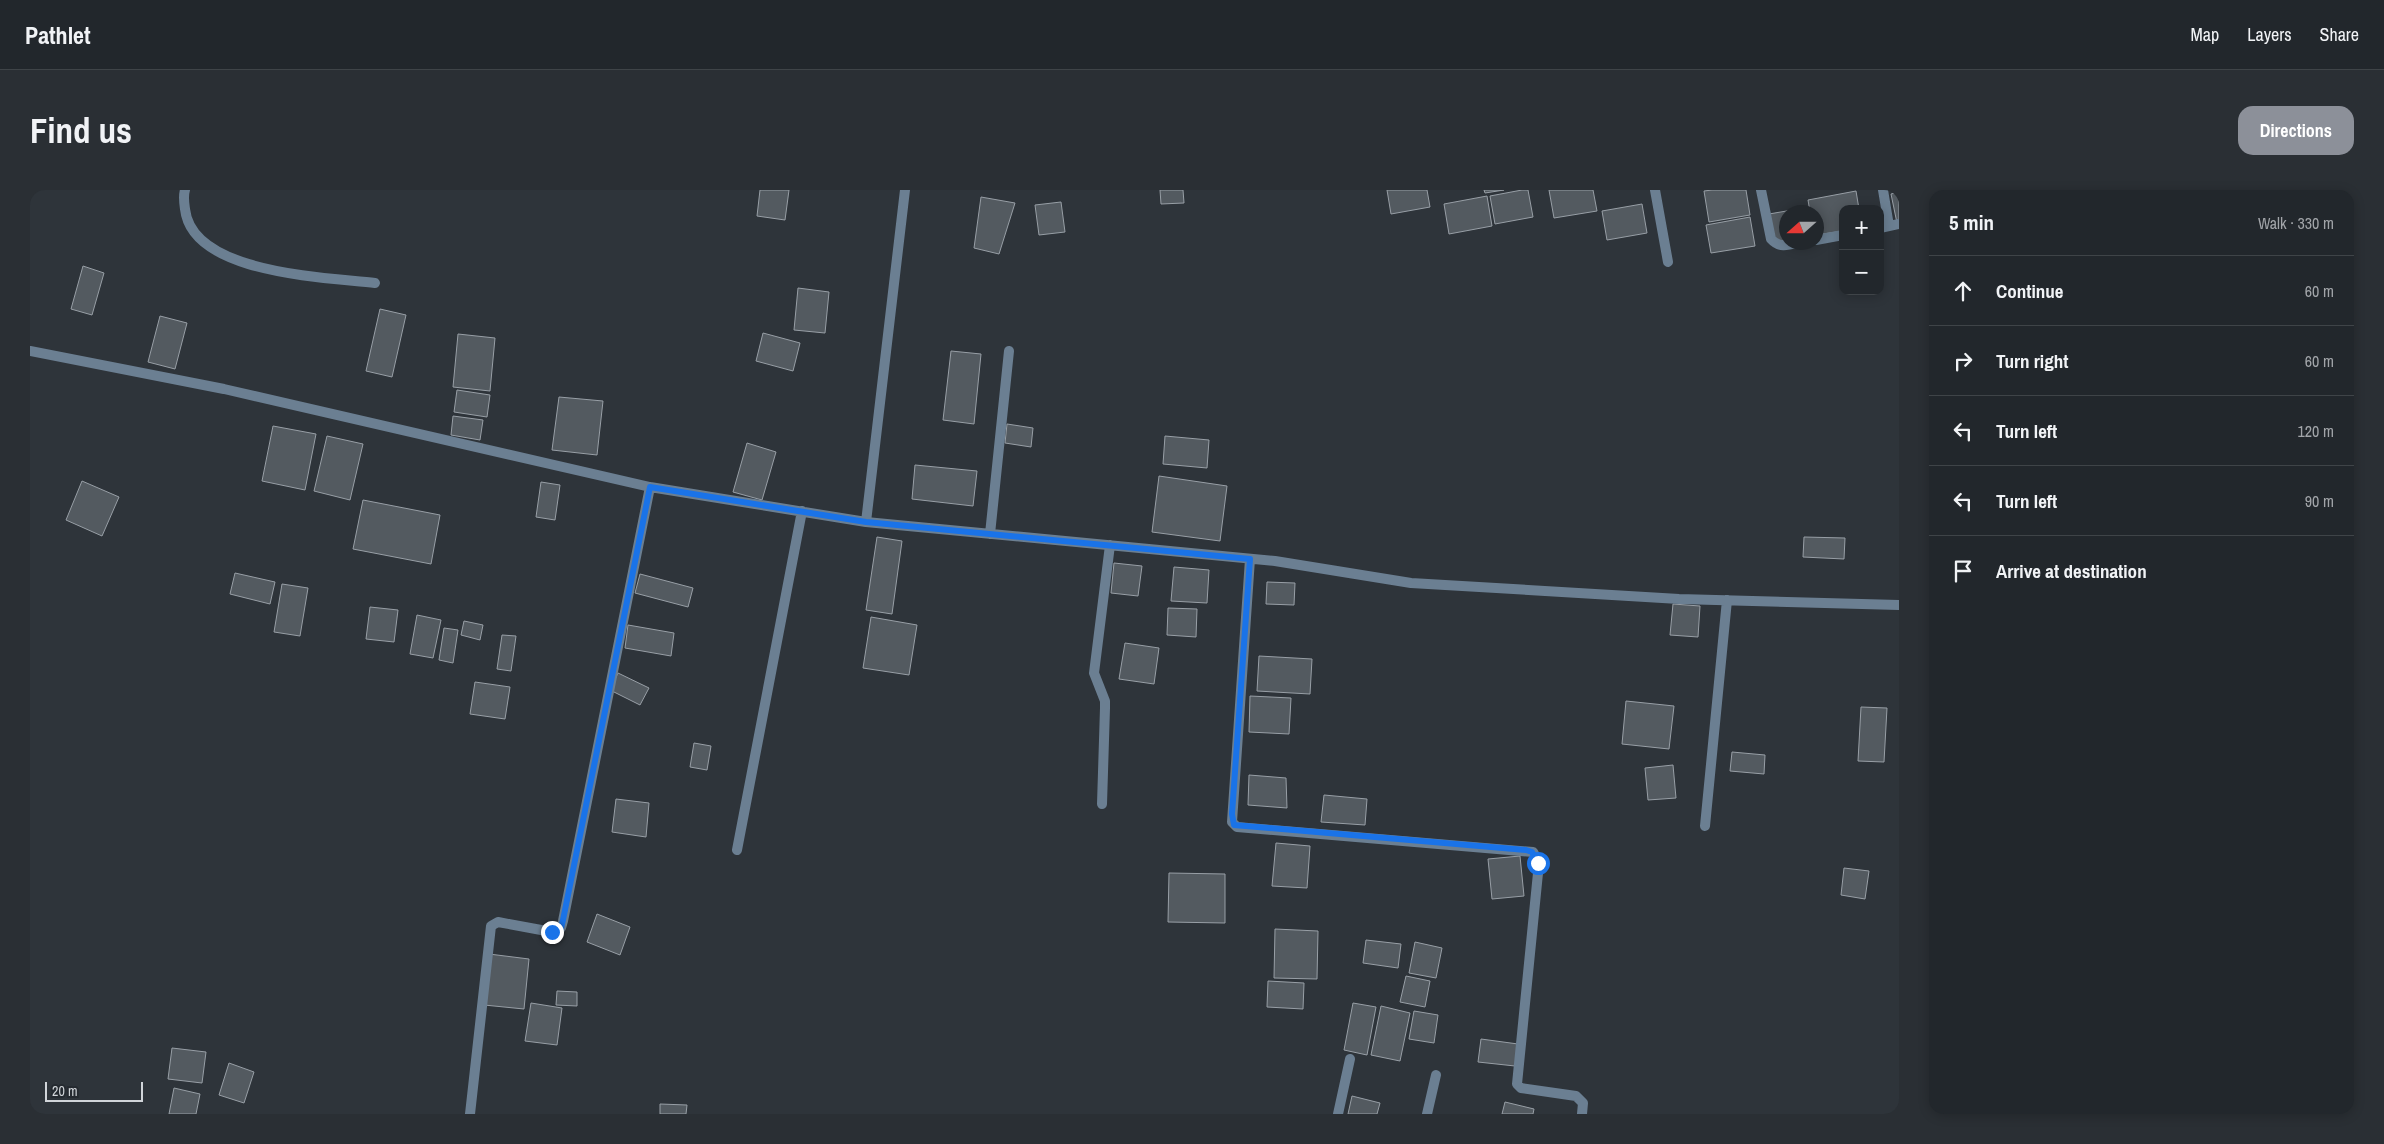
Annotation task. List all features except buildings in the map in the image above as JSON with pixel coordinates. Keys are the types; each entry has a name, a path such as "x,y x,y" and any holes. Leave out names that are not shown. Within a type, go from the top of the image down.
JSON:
{"street":[{"path":"185,190 186,218 193,232 218,252 240,263 278,271 375,283"},
{"path":"866,522 905,190"},
{"path":"1655,190 1668,262"},
{"path":"1761,190 1771,239 1779,246"},
{"path":"1883,190 1890,226"},
{"path":"1824,239 1839,236"},
{"path":"990,534 1009,351"},
{"path":"30,352 224,389 650,487 866,522 1275,561 1410,583 1727,600 1899,605"},
{"path":"470,1114 491,926 498,922 552,932 561,928 650,487"},
{"path":"737,850 802,511"},
{"path":"1102,804 1105,708 1094,673 1110,545"},
{"path":"1250,559 1232,822 1237,827 1532,852 1538,863 1517,1084 1521,1088 1576,1096 1583,1103 1582,1114"},
{"path":"1705,826 1727,600"},
{"path":"1338,1114 1350,1059"},
{"path":"1427,1114 1436,1075"}],"route":[{"path":"552,932 561,928 563,920 650,487 866,522 1250,559 1231,819 1234,825 1237,827 1526,850 1532,852 1537,857 1538,863"}]}
